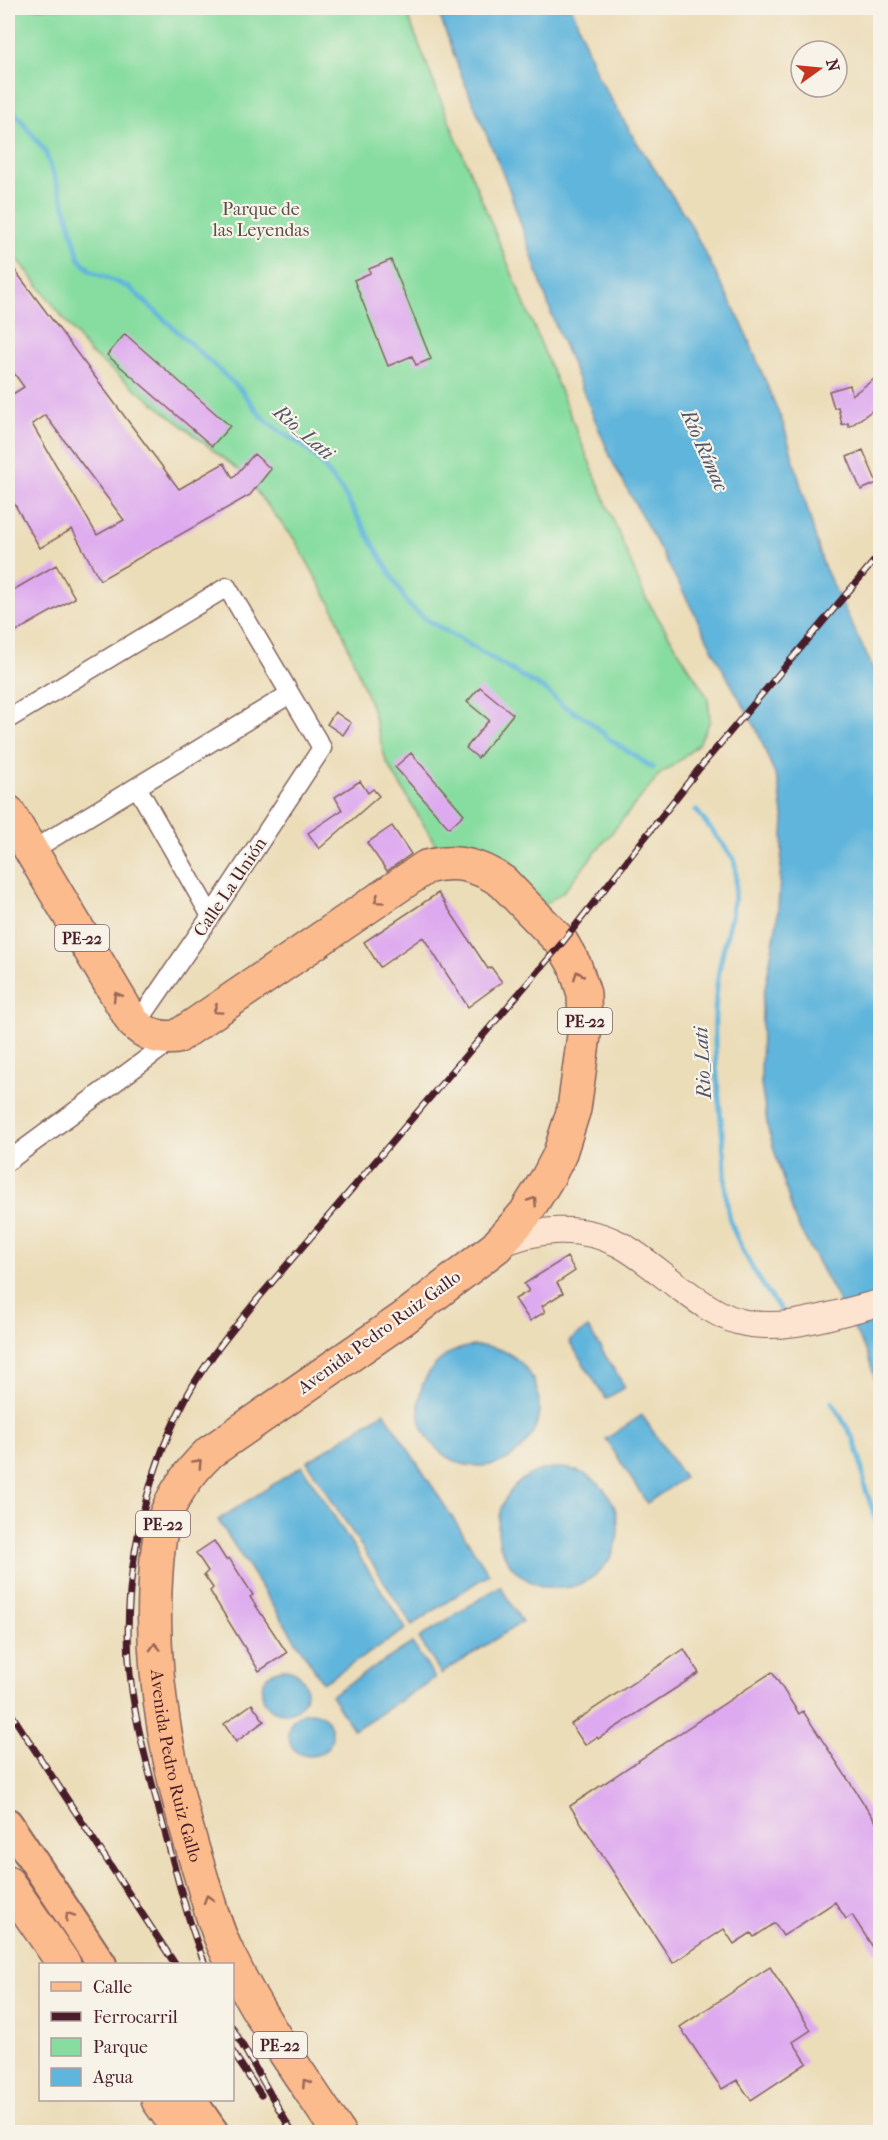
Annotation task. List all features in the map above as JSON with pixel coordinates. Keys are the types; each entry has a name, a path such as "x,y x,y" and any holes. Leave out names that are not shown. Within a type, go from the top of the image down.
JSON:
{"highway":[{"name":"PE-22","path":"8,812 136,1025"},
{"name":"Avenida Pedro Ruiz Gallo","path":"177,1037 426,867 438,864 460,863 472,866 494,875 511,888 562,943 580,979 586,1011 574,1109 559,1156 525,1214 496,1247 404,1318 210,1452 188,1475 166,1514 159,1542 154,1606 156,1672 166,1742 185,1824 216,1924 233,1963"},
{"path":"136,1025 156,1037 177,1037"},
{"path":"8,1883 63,1963"},
{"name":"Avenida Pedro Ruiz Gallo","path":"234,1965 262,2017 338,2133"},
{"path":"159,2101 180,2133"}],"main road":[{"path":"8,1823 101,1963"},
{"path":"193,2101 214,2133"}],"street":[{"path":"8,719 226,587 290,694 31,851"},
{"name":"Calle La Unión","path":"136,1025 322,748 290,694"},
{"path":"137,787 211,916"},
{"path":"8,1161 177,1037"},
{"path":"496,1247 520,1237 545,1231 592,1234 621,1245 705,1306 738,1321 770,1325 792,1324 880,1303"}],"green space":[{"name":"Parque de las Leyendas","path":"8,8 405,8 645,597 708,698 710,721 699,743 682,759 659,775 563,892 541,907 441,854 386,761 372,709 334,610 295,540 241,472 90,353 8,246"}],"water":[{"name":"Río Rímac","path":"437,8 572,8 597,75 634,138 688,220 742,324 784,426 823,564 880,683 880,1394 867,1353 795,1220 768,1129 761,1084 762,1005 777,922 784,821 778,782 756,728 613,463 555,324 508,186 459,69"},
{"path":"588,1328 625,1387 606,1399 569,1341"},
{"path":"479,1346 502,1350 521,1364 535,1383 539,1406 535,1429 521,1448 502,1462 479,1466 456,1462 437,1448 423,1429 419,1406 423,1383 437,1364 456,1350"},
{"path":"384,1412 489,1574 412,1625 307,1462"},
{"path":"642,1415 684,1478 647,1503 606,1439"},
{"path":"302,1466 406,1629 323,1683 218,1520"},
{"path":"558,1468 581,1472 601,1485 614,1505 618,1528 614,1551 601,1571 581,1584 558,1588 535,1584 515,1571 502,1551 498,1528 502,1505 515,1485 535,1472"},
{"path":"500,1586 522,1622 441,1674 419,1638"},
{"path":"412,1643 435,1678 354,1730 331,1695"},
{"path":"284,1669 299,1676 306,1691 299,1706 284,1713 269,1706 262,1691 269,1676"},
{"path":"310,1712 325,1719 332,1734 325,1749 310,1756 295,1749 288,1734 295,1719"}],"building":[{"path":"391,260 431,359 416,365 412,356 388,366 354,280 370,273 369,269"},
{"path":"8,261 179,489 224,463 233,478 254,454 271,469 250,495 100,580 72,529 40,548 8,493 8,397 24,387 8,365","holes":["45,415 124,520 97,535 32,424"]},
{"path":"125,334 230,426 212,446 107,355"},
{"path":"880,375 880,405 849,427 848,423 842,425 838,407 834,408 829,391 850,385 852,395"},
{"path":"863,450 877,483 861,490 847,457"},
{"path":"56,565 75,598 8,636 8,593"},
{"path":"480,687 513,714 478,758 466,748 489,720 467,702"},
{"path":"335,712 351,723 343,735 327,724"},
{"path":"411,753 464,814 449,828 395,767"},
{"path":"360,781 368,793 373,789 379,796 319,849 308,833 342,810 335,797"},
{"path":"392,826 411,854 387,871 367,843"},
{"path":"438,893 488,969 491,967 502,982 468,1007 423,937 380,967 364,942"},
{"path":"567,1257 575,1271 557,1283 563,1293 542,1306 545,1312 530,1321 515,1299 529,1291 524,1284"},
{"path":"214,1541 226,1560 229,1558 253,1595 250,1597 287,1653 259,1671 210,1591 213,1588 204,1575 208,1571 196,1553"},
{"path":"684,1649 699,1673 598,1739 597,1737 585,1745 571,1724"},
{"path":"772,1672 799,1714 803,1711 880,1828 880,1958 852,1915 846,1919 835,1902 783,1936 775,1923 754,1937 751,1933 734,1944 724,1929 673,1963 570,1806"},
{"path":"252,1704 264,1721 236,1742 224,1724"},
{"path":"770,1967 811,2030 793,2042 807,2063 751,2100 737,2080 722,2089 680,2027"}],"waterway":[{"name":"Rio_Lati","path":"8,103 45,151 66,209 79,258 91,271 130,288 240,389 261,416 279,431 301,444 319,461 343,492 408,604 424,618 547,691 562,705 587,719 608,738 653,768"},
{"name":"Rio_Lati","path":"696,810 734,859 736,872 734,900 719,971 715,1016 716,1062 728,1212 734,1232 746,1257 784,1314"},
{"name":"Rio_Lati","path":"832,1402 853,1438 860,1458 865,1487 880,1532"}],"railway":[{"path":"205,1963 187,1913 141,1739 130,1671 128,1630 130,1590 144,1509 170,1432 187,1396 219,1347 256,1301 562,943 698,770 880,554"},
{"path":"8,1709 174,1963"},
{"path":"234,2030 292,2132"},
{"path":"234,2054 261,2095"}]}
